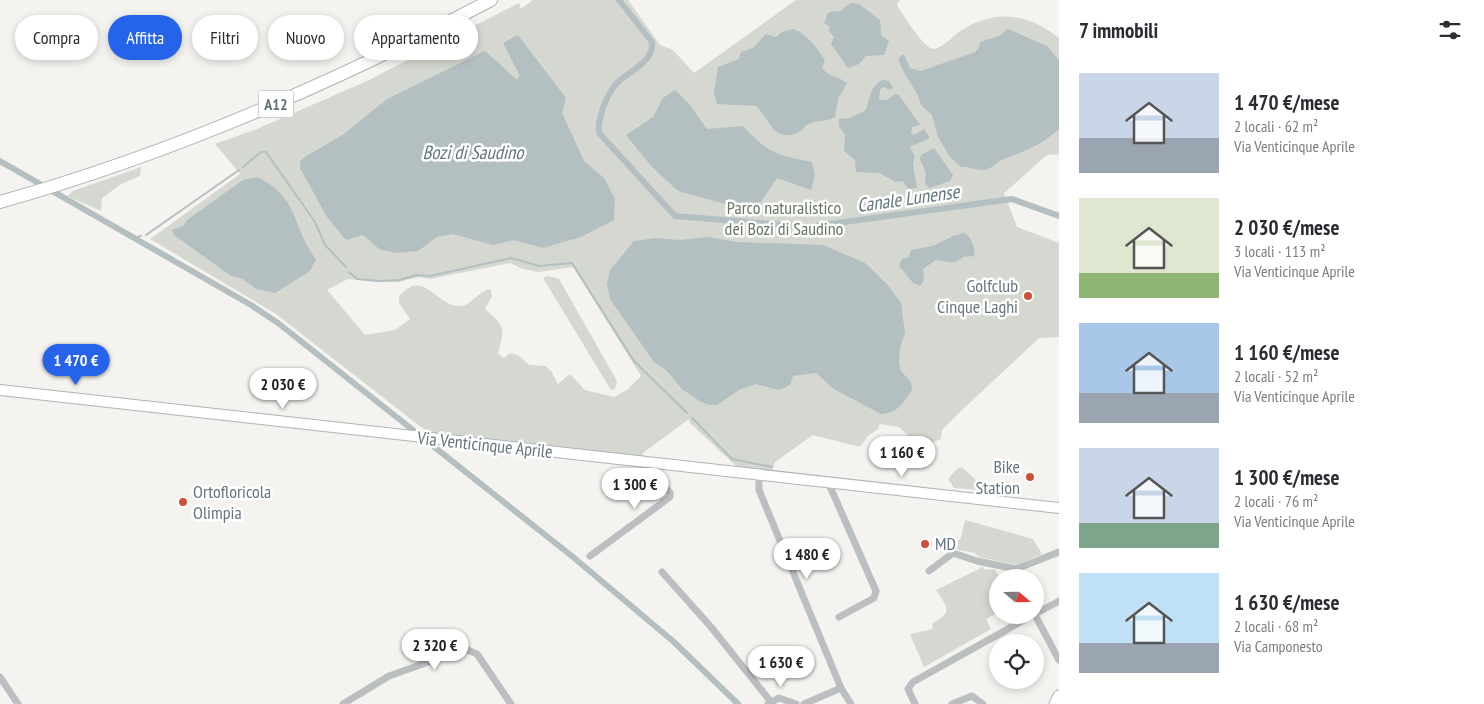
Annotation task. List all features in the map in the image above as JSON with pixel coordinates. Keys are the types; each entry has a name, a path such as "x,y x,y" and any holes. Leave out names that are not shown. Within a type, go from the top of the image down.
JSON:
{"highway":[{"name":"A12","path":"0,202 182,134 277,95 402,38 474,0"},
{"name":"A12","path":"0,193 26,186 52,187 187,141 283,101 408,44 491,0"}],"main road":[{"name":"Via Venticinque Aprile","path":"0,390 1059,508"},
{"path":"1056,704 1059,696"}],"street":[{"path":"590,556 670,497 670,493 658,477 655,463"},
{"path":"759,474 759,490 841,688 851,704"},
{"path":"828,482 876,591 874,598 839,617"},
{"path":"929,571 953,553 978,561 1016,569 1059,552"},
{"path":"662,572 710,627 769,703 779,698 796,704"},
{"path":"1044,609 1059,601"},
{"path":"914,704 908,689 913,682 1016,624"},
{"path":"1039,624 1059,660"},
{"path":"343,704 389,676 465,649 477,654 511,704"},
{"path":"0,677 18,704"},
{"path":"804,704 841,688"},
{"path":"952,704 972,696 983,704"}],"green space":[{"name":"Parco naturalistico dei Bozi di Saudino","path":"533,0 628,0 660,45 673,50 694,73 796,0 900,0 897,5 908,23 924,43 933,49 942,46 969,26 996,17 1009,16 1021,18 1047,29 1059,38 1059,154 1047,155 1004,193 1017,227 1059,243 1059,337 1039,338 942,430 941,439 920,447 899,427 880,424 878,429 868,436 860,447 813,435 775,462 772,471 736,466 690,423 689,419 643,453 643,457 446,436 426,431 276,314 150,239 240,174 215,144 257,129 367,81 408,60 478,60 478,24 519,3 521,9","holes":["510,263 523,269 538,272 573,267 641,376 627,390 614,397 585,390 570,374 558,384 551,371 545,366 529,365 518,355 510,353 504,358 498,353 502,338 502,328 485,309 492,296 490,289 481,293 468,304 460,306 452,305 430,290 416,285 408,288 399,296 399,303 410,319 395,330 365,335 327,290 348,279 378,282 398,282 419,277 430,279"]},
{"path":"141,167 140,176 121,184 102,198 101,211 67,196 73,191"},
{"path":"548,276 559,279 617,381 615,389 611,390 543,278"},
{"path":"962,467 980,484 981,490 954,488 948,479 957,469"},
{"path":"965,520 1033,539 1042,554 1017,565 979,557 975,553 950,548 961,538"},
{"path":"983,567 985,570 989,570 989,617 986,619 991,629 924,667 910,634 933,629 932,623 946,613 945,605 936,590"}],"water":[{"path":"851,3 859,4 880,20 881,35 889,41 884,55 866,56 859,64 848,68 831,44 834,37 829,31 830,27 824,23 828,13 839,12"},
{"path":"793,29 807,37 819,52 825,61 822,68 825,71 847,83 838,99 835,117 807,125 797,133 782,135 772,127 756,106 717,104 714,93 718,67 739,59 741,52 753,48 766,34 776,37 782,32"},
{"path":"1008,29 1047,46 1059,60 1059,129 1039,144 1004,159 987,169 961,167 950,157 938,137 932,115 921,105 898,58 904,54 910,68 921,71 975,52 980,42 999,36"},
{"name":"Bozi di Saudino","path":"518,35 566,98 562,113 584,161 604,178 615,199 614,220 581,237 543,248 514,240 493,245 453,234 437,237 418,251 396,253 379,249 363,235 346,240 327,217 300,168 300,162 303,158 344,134 387,99 467,60 478,60 478,54 485,51 516,79 520,76 503,43"},
{"path":"882,80 889,81 893,88 890,90 884,87 880,89 879,100 886,100 895,94 899,95 920,125 912,127 911,134 914,135 924,129 930,138 910,147 915,157 913,164 917,188 908,189 903,181 896,182 879,173 856,172 855,160 844,151 845,135 839,126 839,119 850,118 866,110 873,89"},
{"path":"675,90 690,105 707,129 743,126 759,142 773,152 812,162 815,175 811,190 777,178 761,202 736,207 678,191 652,167 626,135 653,117 663,98"},
{"path":"934,148 953,175 950,181 929,188 925,183 926,173 920,159 921,155"},
{"path":"257,177 271,185 281,194 294,214 308,248 316,259 310,271 275,293 256,289 243,279 231,276 174,235 172,230 183,226 187,220 243,180"},
{"path":"964,233 972,243 974,256 963,257 953,262 936,260 923,269 924,280 920,286 913,283 899,266 902,259 909,257 911,250 933,246"},
{"path":"708,237 737,242 823,245 865,263 887,284 901,303 905,333 900,348 899,363 901,371 911,382 912,390 903,403 892,412 881,414 834,389 816,373 793,376 790,385 779,390 755,384 739,390 717,405 701,402 682,389 667,371 654,362 610,299 607,284 610,270 634,241 656,238 679,240"}],"waterway":[{"name":"Canale Lunense","path":"619,0 652,42 652,49 645,61 621,79 611,91 602,111 599,131 675,216 808,227 1012,199 1059,216"},
{"path":"243,167 261,152 266,152 315,222 325,245 346,267"},
{"path":"0,161 251,305 278,323 573,557 674,642 738,704"},
{"path":"146,235 239,170"},
{"path":"133,238 141,236"},
{"path":"349,272 357,279 379,281 399,280 417,275 430,276 511,258 539,266 572,263 634,361 687,413"},
{"path":"692,418 732,459 772,467"}],"place":[{"name":"Golfclub Cinque Laghi","path":"1028,296"},
{"name":"Bike Station","path":"1030,477"},
{"name":"Ortofloricola Olimpia","path":"183,502"},
{"name":"MD","path":"925,544"}]}
